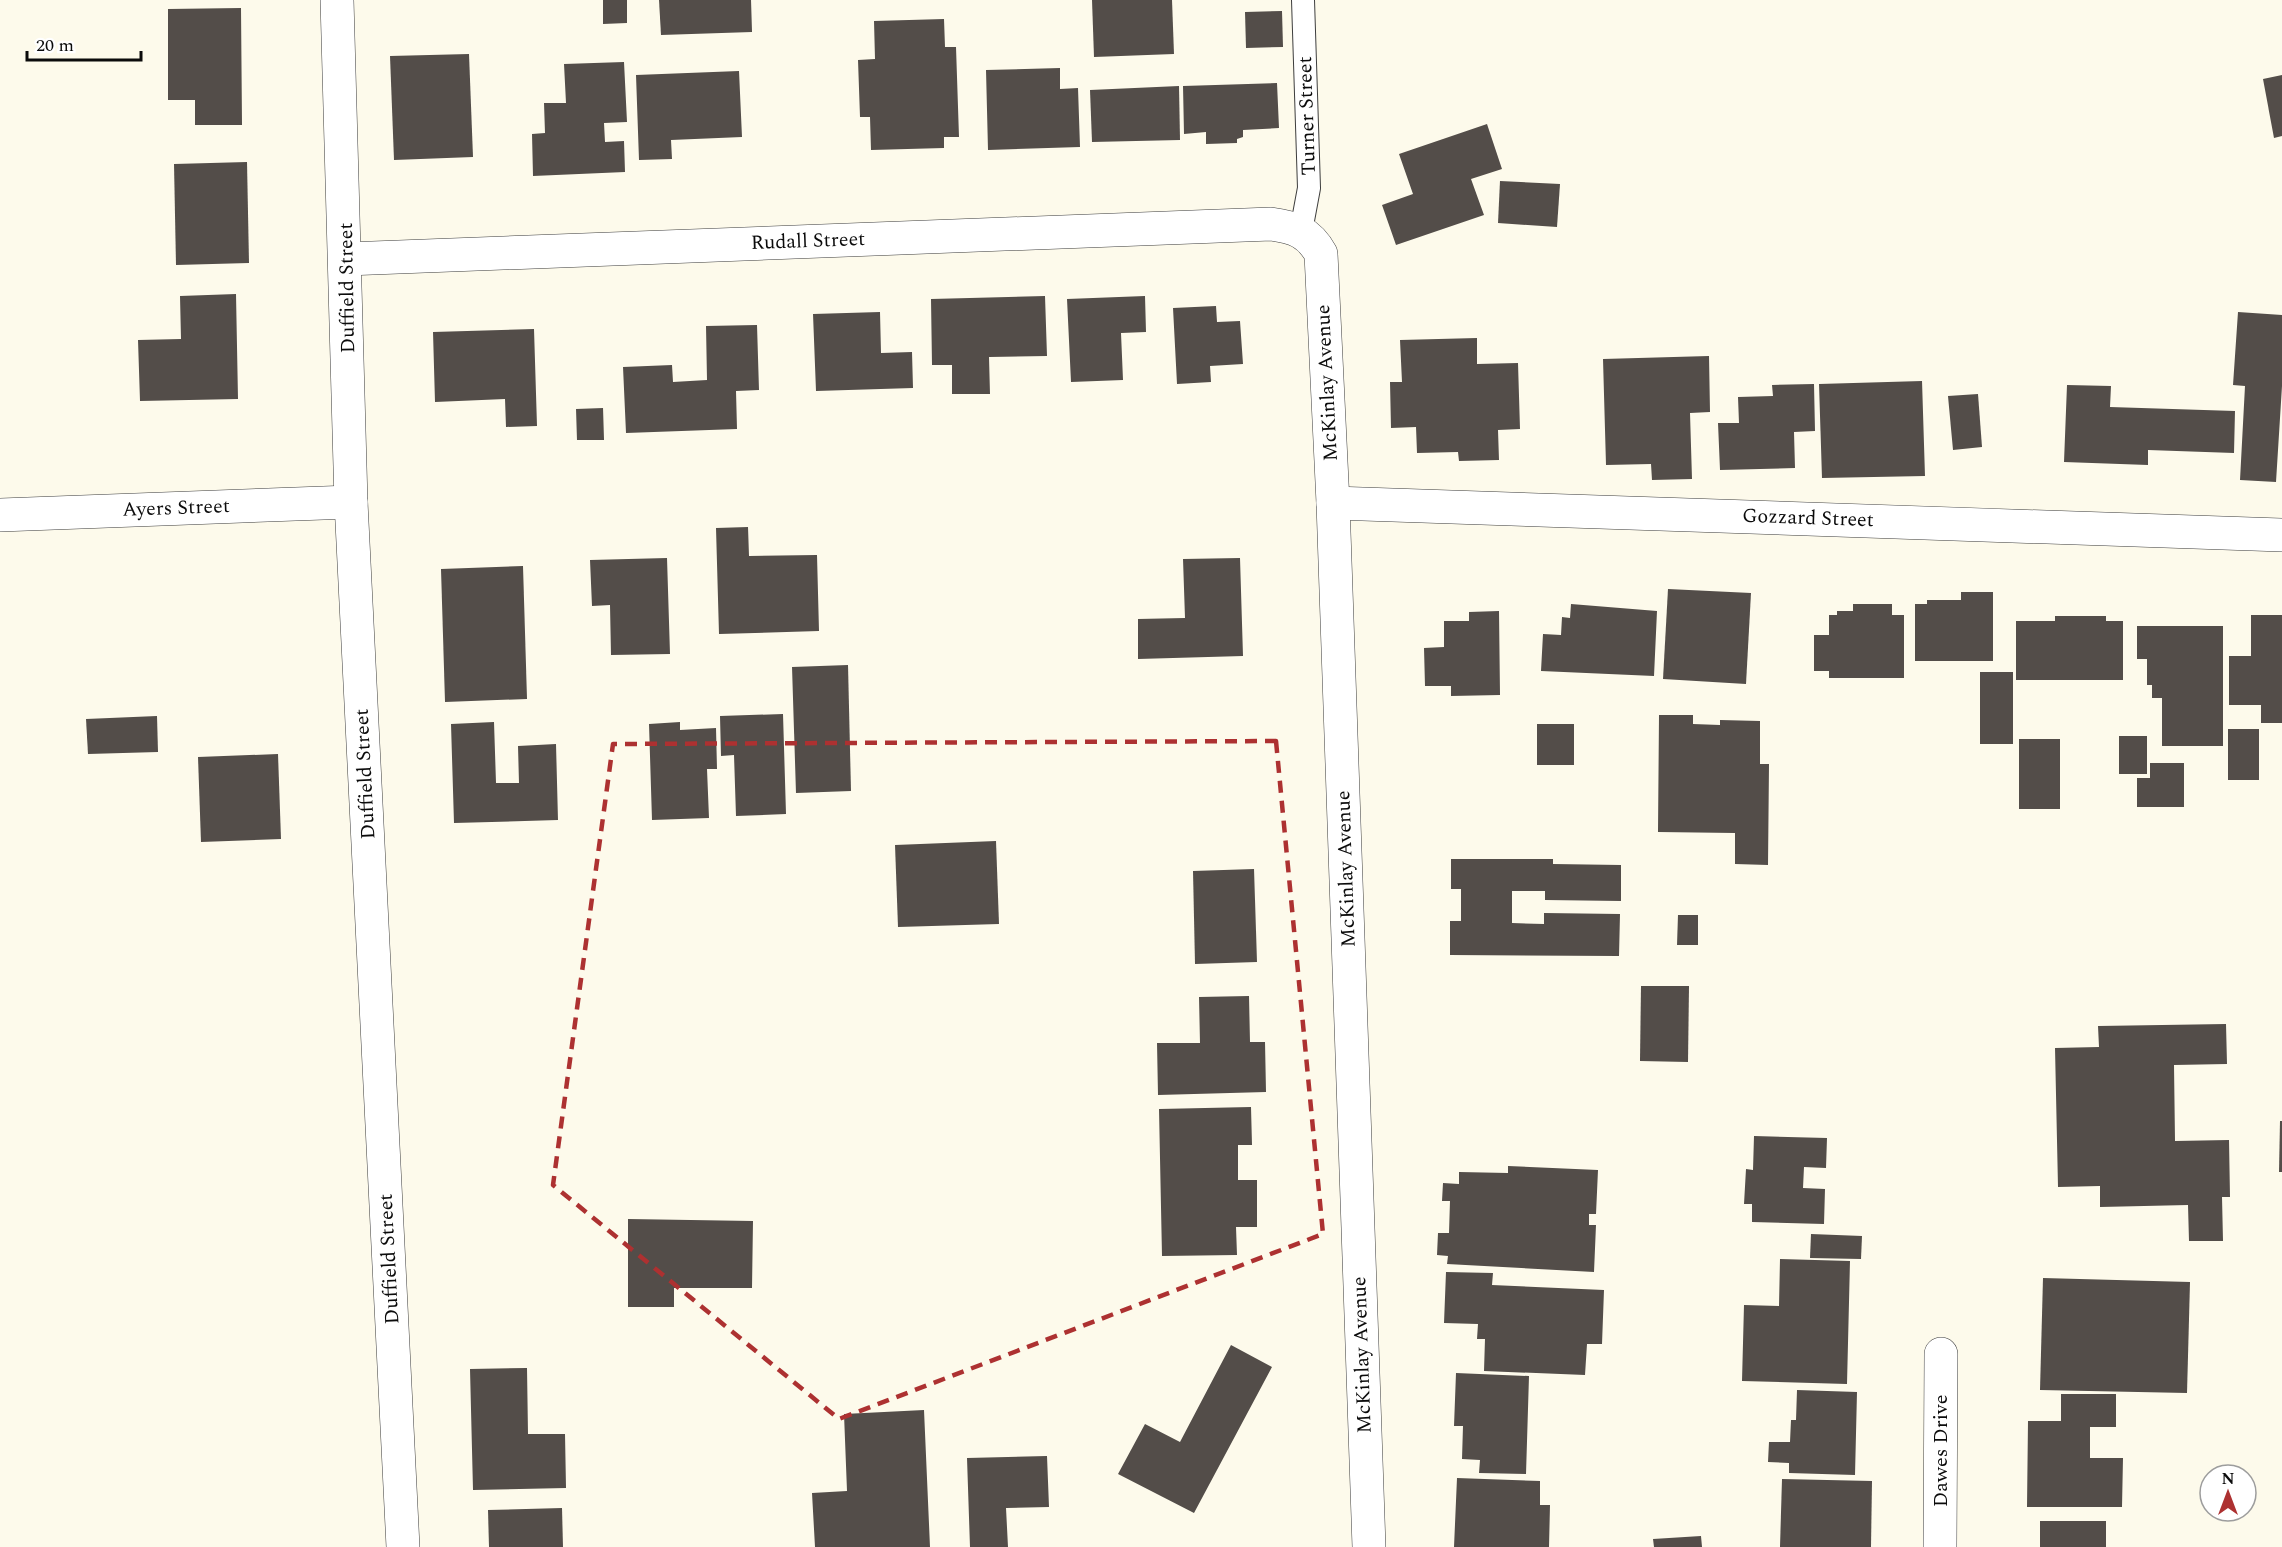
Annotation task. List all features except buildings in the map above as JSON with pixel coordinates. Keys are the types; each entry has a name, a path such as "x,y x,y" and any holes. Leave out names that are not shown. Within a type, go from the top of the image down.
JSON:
{"street":[{"name":"Duffield Street","path":"337,0 351,502 403,1547"},
{"name":"Rudall Street","path":"346,259 1286,227"},
{"name":"McKinlay Avenue","path":"1286,227 1314,240 1321,254 1334,503 1369,1547"},
{"name":"Ayers Street","path":"0,515 351,502"},
{"name":"Gozzard Street","path":"1334,503 2282,535"},
{"name":"Dawes Drive","path":"1940,1547 1941,1354"}],"lane":[{"name":"Turner Street","path":"1286,227 1309,188 1303,0"}],"highlighted area":[{"path":"1276,741 1323,1234 839,1419 553,1185 613,744"}]}
